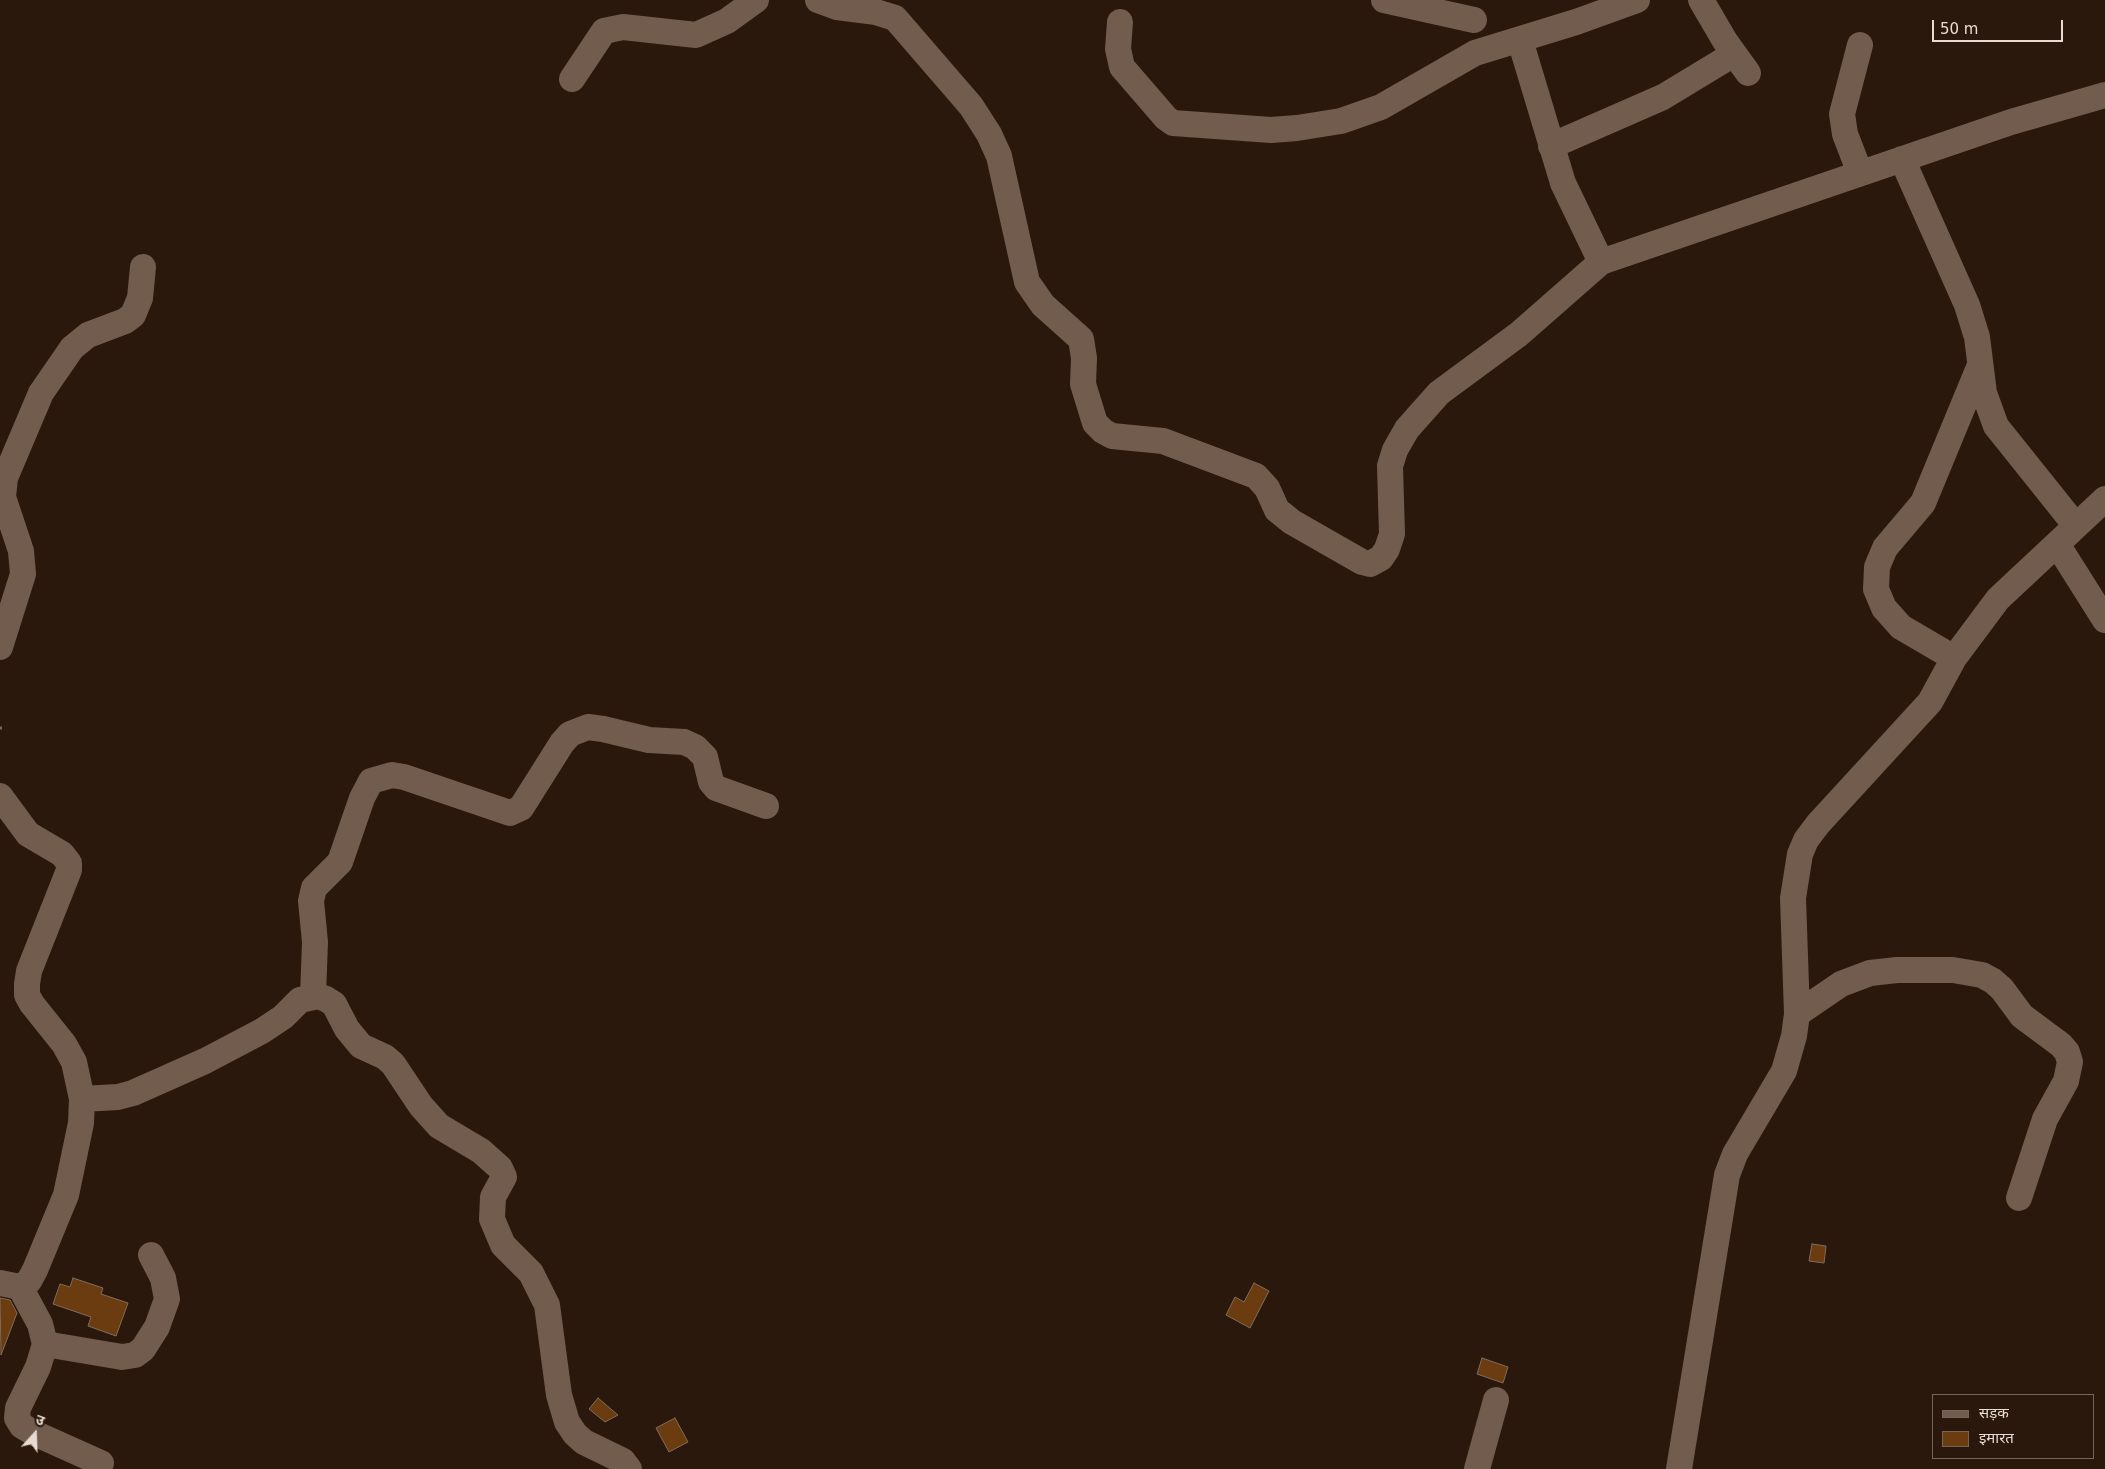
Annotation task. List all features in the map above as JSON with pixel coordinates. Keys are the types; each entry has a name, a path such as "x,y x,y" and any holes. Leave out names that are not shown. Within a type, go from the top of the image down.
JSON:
{"street":[{"path":"572,79 604,32 623,27 696,35 727,21 756,0"},
{"path":"818,0 837,7 876,12 895,18 971,106 989,134 999,156 1027,282 1043,305 1081,339 1084,358 1083,384 1095,423 1112,436 1163,441 1256,476 1283,515 1362,562 1376,562 1387,550 1392,523 1390,466 1395,450 1406,429 1439,393 1519,334 1601,262 2011,122 2105,94"},
{"path":"1384,0 1474,10 1475,53"},
{"path":"1120,22 1118,49 1122,67 1166,118 1173,123 1186,125 1271,130 1307,127 1341,121 1381,107 1475,53 1520,40 1575,11 1636,0"},
{"path":"1551,146 1741,63 1701,0"},
{"path":"1520,40 1563,183 1601,262"},
{"path":"1860,45 1842,114 1845,134 1860,173"},
{"path":"1902,159 1967,305 1977,337 1984,393 1996,426 2076,526"},
{"path":"0,648 23,574 21,550 3,497 5,478 41,393 72,348 88,334 125,321 133,315 140,298 143,267"},
{"path":"1954,658 1901,627 1884,608 1876,589 1877,567 1885,548 1923,503 1980,364"},
{"path":"1679,1469 1727,1175 1735,1154 1784,1071 1794,1036 1797,1014 1795,876 1803,847 1824,817 1930,702 1954,658 1998,599 2105,499"},
{"path":"2056,544 2105,620"},
{"path":"313,996 315,942 311,901 314,888 340,862 362,798 371,781 392,775 404,777 510,812 521,808 566,738 579,729 588,727 649,740 684,742 695,747 705,757 711,782 716,788 766,806"},
{"path":"0,796 28,834 62,854 69,863 69,870 29,971 27,984 32,1004 64,1044 74,1062 82,1099 81,1123 66,1194 29,1281 10,1285 40,1324 45,1344 38,1367 18,1408 17,1418 22,1426 34,1433 101,1463"},
{"path":"1797,1014 1841,984 1870,973 1897,970 1953,970 1982,975 1993,981 2002,989 2022,1016 2061,1045 2067,1052 2070,1062 2066,1080 2045,1119 2020,1198"},
{"path":"82,1099 126,1095 164,1080 262,1031 282,1017 300,1000 313,996 326,999 334,1004 346,1028 361,1046 385,1057 393,1064 421,1106 439,1126 481,1151 500,1168 504,1177 493,1197 492,1218 503,1245 531,1273 547,1305 559,1395 567,1422 575,1434 584,1442 623,1461 629,1469"},
{"path":"45,1344 122,1357 135,1355 143,1350 157,1327 167,1299 164,1278 151,1255"},
{"path":"1477,1469 1496,1400"}],"building":[{"path":"1812,1244 1826,1246 1824,1263 1809,1261"},
{"path":"73,1278 103,1288 101,1294 128,1303 116,1336 88,1326 91,1317 53,1304 60,1284 70,1287"},
{"path":"1254,1283 1269,1291 1250,1328 1226,1315 1235,1297 1244,1302"},
{"path":"0,1298 10,1300 17,1313 1,1355"},
{"path":"1482,1358 1508,1367 1503,1383 1477,1374"},
{"path":"598,1398 618,1415 605,1422 589,1409"},
{"path":"675,1418 688,1442 669,1452 656,1428"}]}
